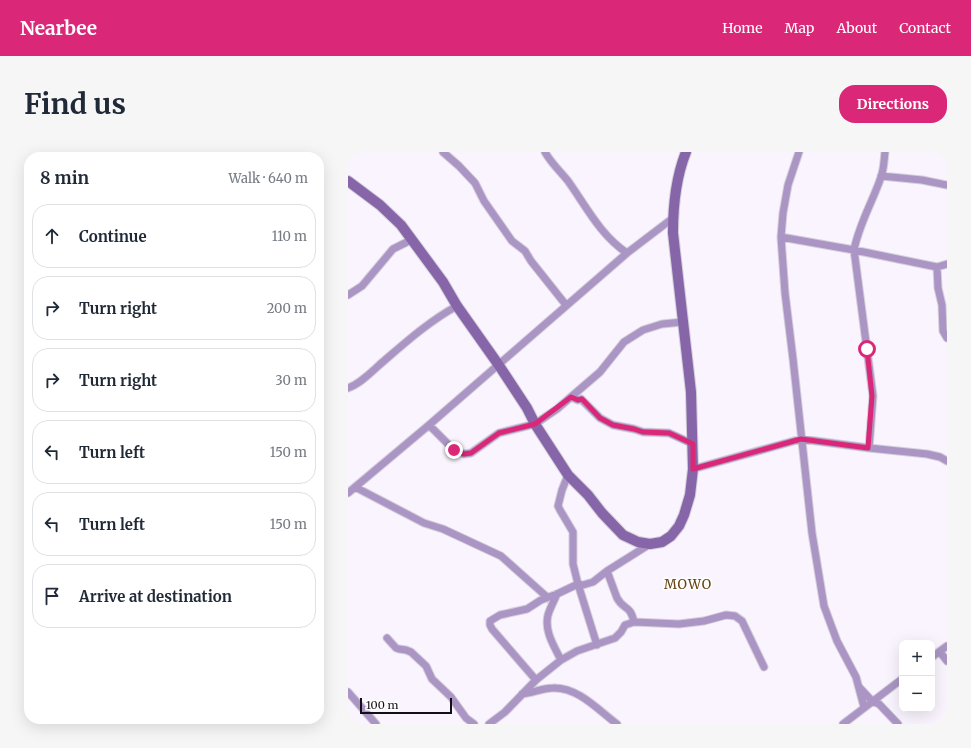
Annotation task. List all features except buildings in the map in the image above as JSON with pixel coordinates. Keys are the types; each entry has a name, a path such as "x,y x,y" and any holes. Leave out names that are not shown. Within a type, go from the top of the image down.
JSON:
{"street":[{"path":"443,152 475,183 484,201 512,241 525,251 531,261 566,305"},
{"path":"545,152 549,159 568,181 591,216 618,247 627,252"},
{"path":"348,181 380,205 393,217 443,282 457,306 527,408 535,424 568,475 588,495 602,513 623,535 638,542 650,544 662,542 671,536 679,526 690,495 693,469 691,392 673,233 677,181 686,152"},
{"path":"799,152 788,185 783,213 781,238 785,293 812,533 824,606 837,641 856,677 864,707"},
{"path":"868,448 872,411 872,392 854,250 856,240 882,176 886,152"},
{"path":"882,176 922,180 947,186"},
{"path":"348,493 429,425 627,252 673,218"},
{"path":"781,238 854,250 937,267 947,264"},
{"path":"348,295 362,286 393,249 411,240"},
{"path":"937,267 938,288 942,305 943,332 947,338"},
{"path":"348,388 358,383 446,312 457,306"},
{"path":"429,425 449,446 458,452 468,454 499,433 535,424 571,397 600,372 624,342 643,330 662,324 683,322"},
{"path":"571,397 578,400 582,399 600,418 613,425 643,432 669,433 693,444"},
{"path":"693,469 801,439 927,454 947,460"},
{"path":"568,475 558,506 573,532 573,564 597,645"},
{"path":"355,487 424,523 443,529 501,556 547,597"},
{"path":"536,680 490,625 490,621 496,616 527,609 547,597 578,584 583,585 593,582 607,571 650,544"},
{"path":"607,571 619,603 632,612 634,622"},
{"path":"557,594 548,614 547,621 550,638 561,660"},
{"path":"489,724 505,712 536,680 561,660 577,651 615,638 626,625 634,622 679,624 704,621 726,615 734,616 742,621 764,667"},
{"path":"387,638 396,648 411,652 426,666 435,682 451,697 466,718 474,724"},
{"path":"935,655 947,646"},
{"path":"940,652 947,661"},
{"path":"843,724 899,681"},
{"path":"522,694 551,687 562,688 582,697 607,721 617,724"},
{"path":"859,687 872,701 879,704 898,724"},
{"path":"348,692 376,724"}],"district":[{"name":"MOWO","path":"688,584"}],"route":[{"path":"454,450 464,454 471,453 495,435 503,431 535,424 557,409 571,397 578,400 582,399 600,418 613,425 643,432 669,433 693,444 693,469 801,439 868,448 872,416 872,387 867,349"}]}
